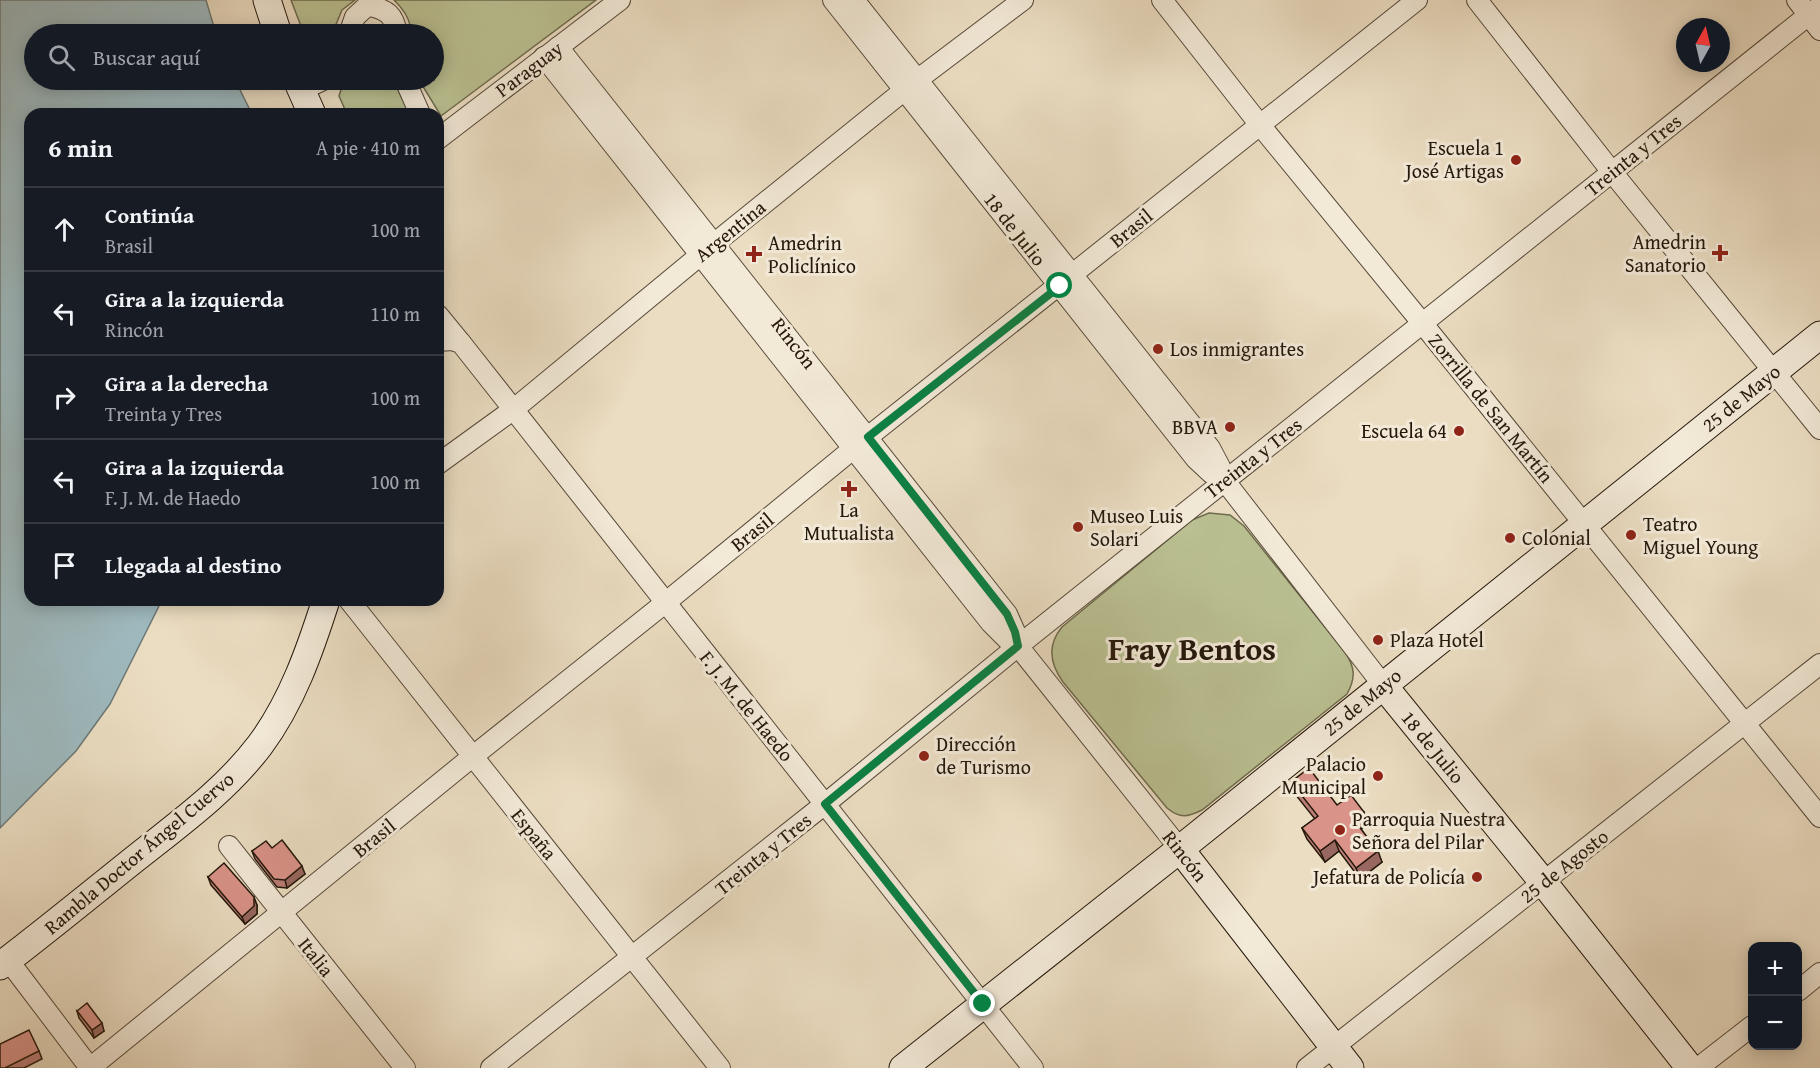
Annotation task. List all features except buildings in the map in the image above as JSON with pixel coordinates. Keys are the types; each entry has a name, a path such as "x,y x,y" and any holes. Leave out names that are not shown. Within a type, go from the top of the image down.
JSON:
{"street":[{"path":"267,0 275,24"},
{"name":"Paraguay","path":"444,134 620,0"},
{"name":"18 de Julio","path":"833,0 911,85 1066,280 1196,459 1211,474 1224,480 1383,685 1544,882 1690,1068"},
{"name":"18 de Julio","path":"854,0 911,85"},
{"name":"Argentina","path":"444,460 514,409 911,85 1023,0"},
{"name":"Zorrilla de San Martín","path":"1162,0 1260,125 1820,817"},
{"name":"Brasil","path":"90,1068 861,442 1417,0"},
{"path":"1477,0 1612,172 1820,429"},
{"path":"352,24 355,17 368,5 384,9 395,24"},
{"name":"Treinta y Tres","path":"491,1068 825,804 1224,480 1423,324 1811,13"},
{"name":"Rincón","path":"551,52 861,442 1007,614 1018,646 1180,849 1350,1068"},
{"path":"308,90 311,108"},
{"path":"409,90 417,108"},
{"name":"F. J. M. de Haedo","path":"444,323 1033,1068"},
{"name":"25 de Mayo","path":"903,1068 1180,849 1583,523 1820,335"},
{"path":"444,341 460,343"},
{"name":"Rambla Doctor Ángel Cuervo","path":"4,963 197,810 246,763 287,701 324,606"},
{"name":"España","path":"354,606 720,1068"},
{"name":"25 de Agosto","path":"1307,1068 1820,664"},
{"name":"Italia","path":"229,846 405,1068"},
{"path":"4,963 90,1068"},
{"path":"1802,987 1820,973"},
{"path":"1698,1068 1748,1029"}],"green space":[{"path":"291,0 355,0 342,10 336,24 300,24"},
{"path":"394,0 596,0 444,114 444,108 436,108 425,90 444,90 444,24 410,24"},
{"path":"341,90 398,90 407,108 344,108 339,96"},
{"path":"1209,513 1230,515 1244,526 1345,652 1351,663 1353,678 1347,694 1202,810 1184,816 1167,808 1063,682 1055,668 1052,648 1062,627 1192,520"}],"water":[{"path":"0,0 206,0 213,24 24,24 24,90 240,90 249,108 24,108 24,606 159,606 110,704 76,751 0,828"}],"place":[{"name":"Escuela 1 José Artigas","path":"1516,160"},
{"name":"Amedrin Sanatorio","path":"1720,253"},
{"name":"Amedrin Policlínico","path":"754,254"},
{"name":"Los inmigrantes","path":"1158,349"},
{"name":"BBVA","path":"1230,427"},
{"name":"Escuela 64","path":"1459,431"},
{"name":"La Mutualista","path":"849,489"},
{"name":"Museo Luis Solari","path":"1078,527"},
{"name":"Teatro Miguel Young","path":"1631,535"},
{"name":"Colonial","path":"1510,538"},
{"name":"Plaza Hotel","path":"1378,640"},
{"name":"Dirección de Turismo","path":"924,756"},
{"name":"Palacio Municipal","path":"1378,776"},
{"name":"Parroquia Nuestra Señora del Pilar","path":"1340,830"},
{"name":"Jefatura de Policía","path":"1477,877"}],"district":[{"name":"Fray Bentos","path":"1192,649"}],"route":[{"path":"983,1004 825,804 1018,646 1012,623 1007,614 868,437 1060,286"}]}
